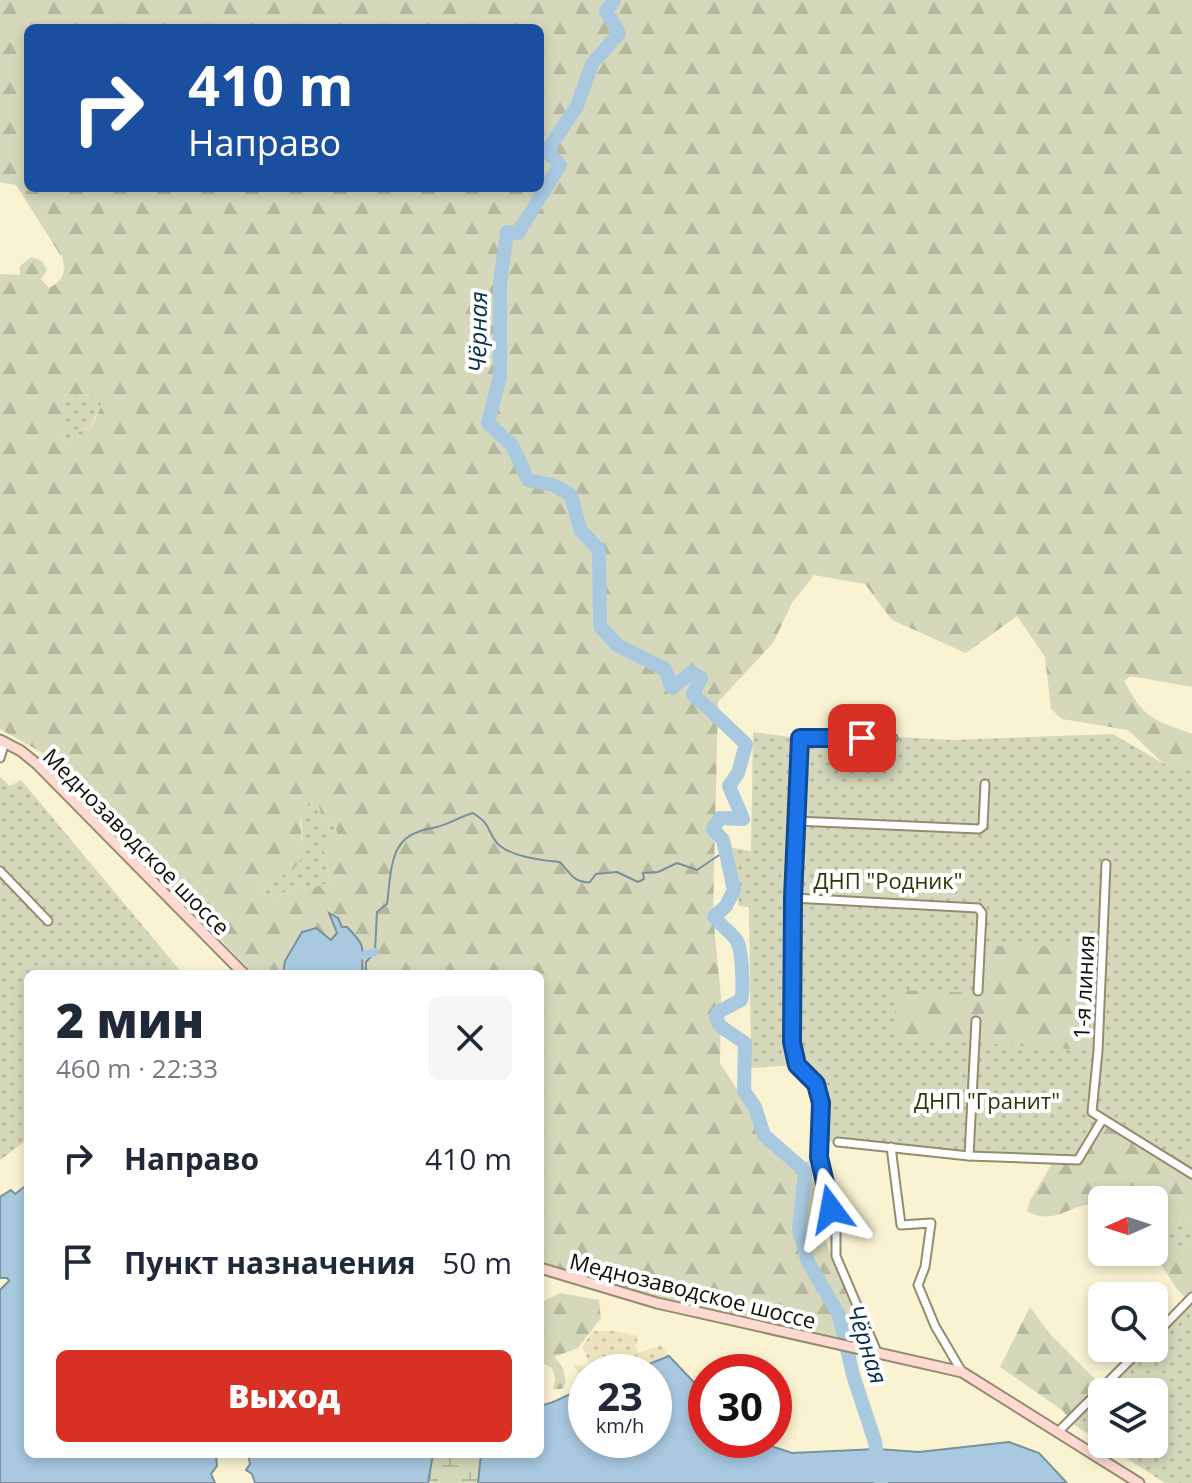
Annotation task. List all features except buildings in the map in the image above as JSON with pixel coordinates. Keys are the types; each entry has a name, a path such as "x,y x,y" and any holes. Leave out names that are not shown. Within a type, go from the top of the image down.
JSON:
{"main road":[{"name":"Меднозаводское шоссе","path":"2,741 37,764 240,970"},
{"name":"Меднозаводское шоссе","path":"544,1269 657,1303 962,1372 1139,1483"}],"street":[{"path":"876,1352 836,1256 836,1229 819,1157 821,1103 816,1084 797,1065 793,1055 793,898 800,738 893,738"},
{"path":"0,758 2,741"},
{"path":"796,821 979,829 983,826 985,784"},
{"name":"1-я линия","path":"1102,1120 1092,1112 1098,1051 1106,864"},
{"path":"0,871 48,921"},
{"path":"793,898 978,908 982,913 978,991"},
{"path":"969,1156 976,1021"},
{"path":"821,1140 969,1156 1078,1160 1102,1120 1192,1174"},
{"path":"891,1147 901,1225 931,1223 925,1267 918,1285 935,1326 962,1372"},
{"path":"1168,1322 1192,1297"},
{"path":"1059,1431 1128,1362"}],"green space":[{"path":"0,0 1192,0 1192,687 1131,676 1124,681 1144,711 1192,734 1192,769 1164,764 1128,730 1062,719 1051,709 1045,657 1017,616 966,653 892,620 865,584 814,575 792,603 773,643 718,702 713,914 721,997 720,1063 747,1105 760,1139 790,1167 809,1161 826,1242 867,1343 644,1294 544,1264 544,970 362,970 363,961 330,914 338,933 331,940 285,960 284,970 249,970 46,755 0,729 0,274 20,275 20,266 31,257 42,261 47,270 41,279 49,288 60,280 64,269 63,259 16,185 0,182","holes":["89,395 102,404 91,427 79,432 76,443 69,450 64,433 64,402","318,800 322,821 335,825 337,834 322,843 332,882 307,889 293,886 278,897 255,892 298,864 303,852 302,814 309,802"]},
{"path":"89,395 102,403 90,427 79,432 76,443 69,451 63,427 64,402"},
{"path":"753,732 800,738 952,740 1113,734 1164,764 1192,769 1192,1174 1078,1160 968,1156 821,1140 816,1084 797,1065 751,1068 749,907 739,906 732,848 751,851","holes":["978,993 986,1042 894,1039"]},
{"path":"0,777 10,786 21,780 180,970 24,970 24,1142 0,1160"},
{"path":"319,799 322,821 335,825 337,835 332,839 324,859 332,882 307,889 293,886 278,897 254,892 275,878 303,850 301,814 309,802"},
{"path":"982,946 1102,947 1097,1051 894,1040 896,990 978,993"},
{"path":"1102,1121 1192,1174 1192,1224 1168,1225 1168,1186 1088,1186 1088,1205 1048,1216 1027,1211 1054,1160 1078,1160"},
{"path":"1192,1224 1192,1246 1182,1254 1168,1245 1168,1225"},
{"path":"1168,1245 1182,1253 1192,1246 1192,1297 1188,1301 1162,1266 1168,1266"},
{"path":"560,1293 599,1300 601,1318 578,1348 554,1357 563,1368 566,1383 562,1389 553,1389 555,1378 552,1368 544,1364 544,1301"},
{"path":"1192,1297 1192,1483 1165,1483 1126,1458 1168,1458 1168,1378 1113,1378 1128,1362 1168,1362 1168,1322"},
{"path":"1030,1307 1050,1334 1094,1378 1088,1378 1088,1395 1068,1417 1000,1367"},
{"path":"1088,1404 1088,1434 1070,1422"},
{"path":"432,1458 481,1458 478,1483 428,1483"}],"sand":[{"path":"593,1331 615,1331 638,1336 636,1347 639,1353 661,1345 668,1354 585,1354 582,1347"}],"water":[{"path":"329,913 338,918 342,927 347,927 361,944 362,970 284,970 285,961 302,932 316,928 331,940 337,933"},
{"path":"24,1187 24,1458 216,1458 217,1466 211,1474 215,1483 0,1483 0,1290 9,1281 0,1278 0,1197 11,1190 15,1194"},
{"path":"672,1359 688,1376 688,1458 792,1458 792,1453 877,1449 919,1452 1009,1442 1039,1453 1067,1483 478,1483 481,1458 544,1458 544,1404 567,1395 568,1458 672,1458"},
{"path":"249,1458 432,1458 428,1483 255,1483 252,1474 246,1470 250,1464"}],"waterway":[{"name":"Чёрная","path":"544,191 560,165 547,151 577,106 592,64 619,33 606,11 614,0"},
{"name":"Чёрная","path":"543,192 518,233 507,232 500,284 500,376 488,423 512,445 528,480 553,485 571,495 580,529 599,550 600,626 617,645 665,669 672,688 692,672 701,678 693,694 746,744 738,773 729,786 743,819 720,818 713,829 723,840 734,890 726,906 714,917 737,941 742,979 741,1000 720,1011 716,1017 720,1026 745,1043 744,1091 755,1107 764,1135 805,1171 799,1229 808,1262 839,1315 853,1375 875,1442 881,1483"},
{"path":"366,970 366,962 375,952 377,912 387,904 393,862 401,844 418,832 469,814 473,813 484,821 503,848 527,857 560,862 573,877 585,882 590,882 596,874 617,872 638,882 644,879 643,873 658,872 677,863 697,870 725,851"},
{"path":"357,957 375,952"}],"route":[{"path":"831,1209 819,1157 821,1103 816,1084 797,1065 792,1042 793,898 800,738 862,738"}],"park label":[{"name":"ДНП \"Родник\"","path":"888,880"},
{"name":"ДНП \"Гранит\"","path":"987,1100"}]}
